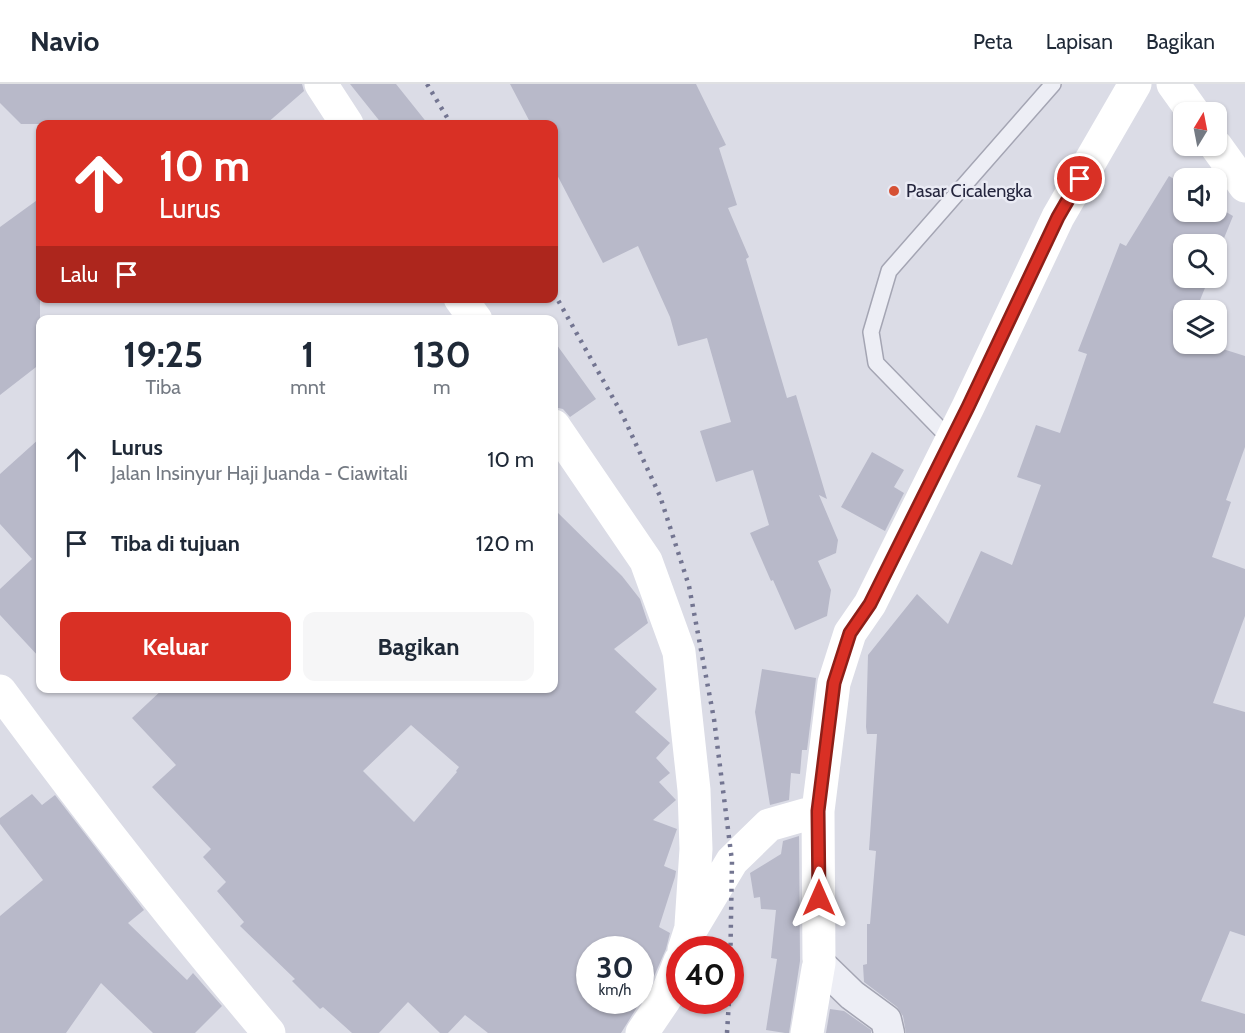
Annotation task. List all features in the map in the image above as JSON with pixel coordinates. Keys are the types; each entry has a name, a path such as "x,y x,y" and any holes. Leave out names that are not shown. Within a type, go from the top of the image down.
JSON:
{"street":[{"path":"321,84 344,120"},
{"path":"807,1033 819,963 818,811 834,683 850,633 870,604 1058,217 1136,84"},
{"path":"1173,84 1186,102"},
{"path":"1223,156 1245,186"},
{"path":"558,432 646,561 680,652 694,790 696,849 686,936"},
{"path":"0,690 72,788 181,928 269,1033"},
{"path":"691,936 732,861 769,825 818,811"},
{"path":"819,963 852,995 886,1020 889,1033"},
{"path":"642,1033 665,999"},
{"path":"665,999 666,1033"}],"lane":[{"path":"951,440 876,363 871,332 889,272 1053,84"}],"building":[{"path":"0,84 302,84 304,91 271,120 36,120 36,124 21,124 0,103"},
{"path":"350,84 396,84 425,120 379,120"},
{"path":"510,84 696,84 726,145 719,148 737,205 728,208 749,257 746,259 787,398 796,395 827,499 819,495 838,540 836,553 818,561 831,590 827,616 795,630 750,533 769,525 753,470 716,482 700,431 731,422 707,338 678,346 670,317 638,246 603,263 558,177 558,120 529,120"},
{"path":"1169,176 1173,178 1173,222 1227,222 1227,212 1233,216 1226,234 1173,234 1173,288 1205,288 1200,300 1173,300 1173,354 1227,354 1227,350 1245,356 1245,447 1226,500 1231,502 1212,557 1245,569 1245,616 1213,703 1245,712 1245,936 1230,931 1201,1001 1245,1014 1245,1033 906,1033 903,1016 897,1007 864,982 863,965 867,964 867,924 870,924 876,851 869,850 877,734 867,734 866,727 868,655 917,594 948,624 981,551 1012,565 1041,485 1017,477 1036,425 1060,433 1087,354 1078,351 1120,243 1126,246"},
{"path":"36,201 36,303 40,303 40,315 36,315 36,367 0,395 0,227"},
{"path":"558,347 596,399 570,417 563,409 558,408"},
{"path":"36,442 36,654 0,615 0,589 32,559 0,524 0,474"},
{"path":"872,452 904,470 894,487 904,493 885,531 841,507"},
{"path":"558,513 622,576 640,599 648,623 614,649 657,689 635,712 670,743 656,758 670,773 659,782 676,800 653,820 677,829 664,866 676,871 659,927 670,933 669,936 666,936 666,949 654,977 654,936 576,936 576,1014 633,1014 621,1033 488,1033 465,1015 448,1033 440,1033 408,1002 379,1033 352,1033 323,1007 320,1009 292,981 295,979 240,926 244,922 217,891 226,882 203,857 211,849 152,787 176,765 132,718 159,693 558,693","holes":["411,725 459,767 414,822 363,771"]},
{"path":"762,669 816,678 807,750 802,750 800,774 791,773 789,800 770,805 755,712"},
{"path":"32,794 42,805 55,795 144,910 128,923 187,980 193,973 222,1006 195,1033 153,1033 101,983 66,1033 0,1033 0,916 43,880 0,824 0,818"},
{"path":"799,836 800,961 789,1033 785,1033 766,1030 777,959 771,958 776,910 761,909 760,897 754,898 750,873 781,854 783,841"},
{"path":"830,1009 844,1011 871,1030 871,1033 826,1033"}],"railway":[{"path":"427,84 449,120"},
{"path":"558,300 622,414 660,496 689,586 714,719 732,861 731,936"},
{"path":"727,1033 728,1014"}],"place":[{"name":"Pasar Cicalengka","path":"894,191"}],"route":[{"path":"819,898 818,811 834,683 850,633 870,604 968,407 1058,217 1080,179"}]}
